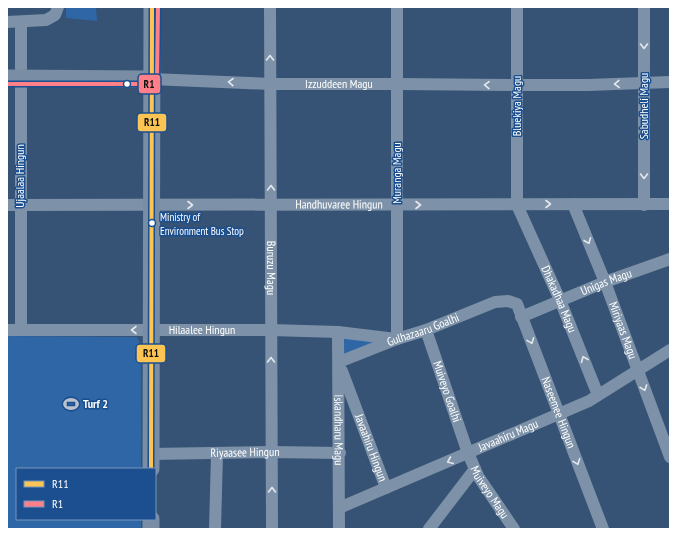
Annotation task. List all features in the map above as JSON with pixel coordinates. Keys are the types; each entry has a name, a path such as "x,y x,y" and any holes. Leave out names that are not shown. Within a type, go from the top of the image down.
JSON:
{"street":[{"path":"7,22 46,20 55,15 58,7"},
{"path":"151,461 152,7"},
{"name":"Buruzu Magu","path":"270,7 272,529"},
{"name":"Muranga Magu","path":"397,7 397,339"},
{"name":"Bluekiya Magu","path":"517,7 517,205"},
{"name":"Sabudheli Magu","path":"644,7 644,205"},
{"name":"Ujaalaa Hingun","path":"21,22 14,78 20,205 21,330"},
{"name":"Izzuddeen Magu","path":"14,78 152,79 270,84 588,85 670,82"},
{"name":"Miriyaas Magu","path":"573,204 605,282 670,457"},
{"name":"Handhuvaree Hingun","path":"7,205 151,206 670,204"},
{"name":"Dhakadhaa Magu","path":"517,205 560,300 598,395"},
{"name":"Unigas Magu","path":"521,317 605,282 670,259"},
{"name":"Gulhazaaru Goalhi","path":"339,362 397,339 426,330 495,302 508,302"},
{"name":"Naseemee Hingun","path":"508,302 517,304 603,529"},
{"name":"Hilaalee Hingun","path":"7,330 271,330 338,332 397,339"},
{"name":"Muiveyo Goalhi","path":"426,330 468,453"},
{"name":"Iskandharu Magu","path":"338,332 340,452 339,529"},
{"name":"Javaahiru Magu","path":"339,508 589,401 670,350"},
{"name":"Javaahiru Hingun","path":"339,362 386,488"},
{"name":"Riyaasee Hingun","path":"151,461 216,454 340,452"},
{"name":"Muiveyo Magu","path":"468,453 478,476 514,529"},
{"path":"215,529 216,454"},
{"path":"429,529 475,469"}],"shaded area":[{"path":"66,7 96,7 97,21 66,18"},
{"path":"338,332 397,339 339,362"},
{"name":"Turf 2","path":"7,336 137,337 141,346 141,468 16,468 16,520 141,520 141,529 7,529"}],"transit line":[{"name":"R11","path":"151,468 152,7"},
{"name":"R1","path":"7,84 154,84 157,79 158,7"}],"place":[{"name":"Ministry of Environment Bus Stop","path":"152,223"},
{"name":"Turf 2","path":"71,404"}]}
